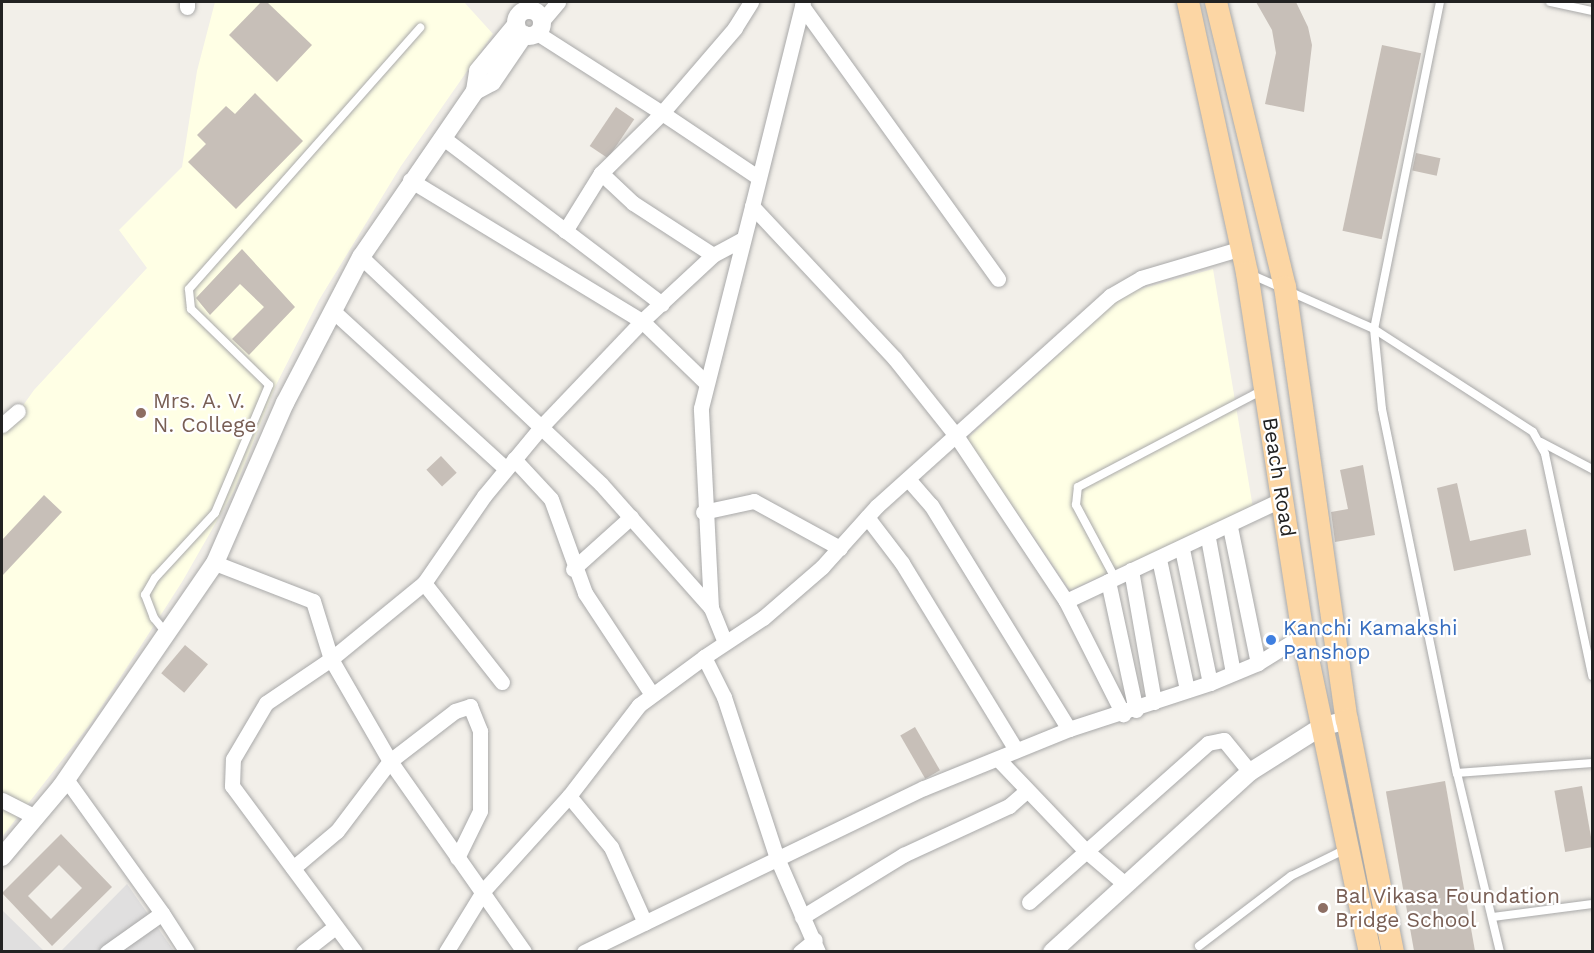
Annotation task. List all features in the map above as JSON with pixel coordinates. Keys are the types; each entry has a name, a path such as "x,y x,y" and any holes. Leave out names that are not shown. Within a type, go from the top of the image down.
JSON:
{"main road":[{"name":"Beach Road","path":"1188,2 1247,273 1303,635 1370,951"},
{"name":"Beach Road","path":"1216,2 1286,287 1347,720 1393,951"}],"street":[{"path":"2,857 66,780 168,635 215,562 285,403 361,257 410,180 475,91 492,82 528,18 558,2"},
{"path":"565,231 601,173 662,112 735,28 751,2"},
{"path":"724,640 711,608 703,512 701,408 705,382 741,240 752,206 756,176 802,4"},
{"path":"802,4 998,279"},
{"path":"528,18 756,176"},
{"path":"442,136 662,304"},
{"path":"601,173 633,203 713,255"},
{"path":"410,180 642,321 705,382"},
{"path":"752,206 895,359 957,437 1066,601 1129,712"},
{"path":"355,951 232,786 229,769 266,703 331,659 424,583 510,464 541,427 642,321 713,255 741,240"},
{"path":"446,951 484,890 569,796 651,693 704,657 724,640 763,618 840,548 867,517 908,479 1126,285 1242,248"},
{"path":"361,257 541,427 631,517 711,608"},
{"path":"333,312 551,499 573,569 651,693"},
{"path":"2,425 18,411"},
{"path":"908,479 931,505 1069,729"},
{"path":"1066,601 1131,570 1208,538 1283,499"},
{"path":"703,512 754,501 840,548"},
{"path":"573,569 631,517"},
{"path":"867,517 902,563 1016,750"},
{"path":"1230,527 1258,663"},
{"path":"1208,538 1233,673"},
{"path":"1182,549 1210,683"},
{"path":"1159,559 1187,690"},
{"path":"215,562 313,601 331,659 390,761 457,858 484,890 524,951"},
{"path":"1131,570 1154,702"},
{"path":"1111,580 1129,712"},
{"path":"424,583 502,681"},
{"path":"584,951 924,788 1069,729 1129,712 1210,683 1258,663 1303,635"},
{"path":"704,657 724,697 777,858 817,946 800,951"},
{"path":"293,868 337,831 390,761 455,711 470,706 480,731 480,811 457,858"},
{"path":"1052,951 1250,772 1321,727 1347,720"},
{"path":"1029,903 1085,850 1208,743 1224,740 1250,772"},
{"path":"998,759 1026,791 1085,850 1125,884"},
{"path":"66,780 187,951"},
{"path":"802,916 903,855 1009,806 1026,791"},
{"path":"569,796 612,847 645,923"},
{"path":"2,800 36,817"},
{"path":"107,951 162,913"},
{"path":"303,951 335,927"}],"lane":[{"path":"1440,2 1374,329 1383,409 1457,773 1500,951"},
{"path":"1550,2 1593,11"},
{"path":"168,635 154,618 146,596 155,578 215,513 269,385 191,309 189,290 420,28"},
{"path":"1247,273 1286,287 1374,329 1541,442 1593,469"},
{"path":"1111,580 1076,505 1078,487 1265,388"},
{"path":"1541,442 1593,676"},
{"path":"1457,773 1593,762"},
{"path":"1199,946 1291,876 1348,849"},
{"path":"1493,917 1593,904"}],"shaded area":[{"name":"Mrs. A. V. N. College","path":"215,2 464,2 493,34 401,166 319,300 276,385 234,491 182,582 91,723 2,837 2,435 34,390 147,268 119,230 182,167 197,71"},
{"path":"1213,269 1253,508 1070,590 967,439 1125,293"},
{"path":"127,884 174,951 60,952"},
{"path":"2,910 44,951 2,951"}],"building":[{"path":"261,2 267,2 312,45 277,82 229,35"},
{"path":"1256,2 1296,2 1308,27 1312,45 1304,112 1265,104 1276,53 1272,30"},
{"path":"1382,45 1421,53 1382,239 1342,231"},
{"path":"255,93 303,141 236,209 188,162 206,144 197,135 226,106 235,114"},
{"path":"616,107 634,119 608,158 590,146"},
{"path":"1416,153 1440,158 1437,176 1412,171"},
{"path":"242,249 295,307 249,355 232,339 264,307 240,284 210,315 196,298"},
{"path":"441,456 457,473 442,486 426,470"},
{"path":"1363,465 1375,535 1335,542 1331,512 1348,509 1340,470"},
{"path":"1457,483 1470,541 1526,529 1531,555 1454,571 1437,488"},
{"path":"44,495 62,512 2,576 2,540"},
{"path":"185,645 208,664 184,693 161,673"},
{"path":"915,727 940,770 925,779 900,736"},
{"path":"1445,781 1475,951 1414,952 1386,791"},
{"path":"1582,786 1592,847 1565,852 1554,791"},
{"path":"61,834 112,887 52,946 2,893","holes":["59,865 82,888 51,919 28,896"]}],"place":[{"name":"Mrs. A. V. N. College","path":"141,413"},
{"name":"Kanchi Kamakshi Panshop","path":"1271,640"},
{"name":"Bal Vikasa Foundation Bridge School","path":"1323,908"}]}
